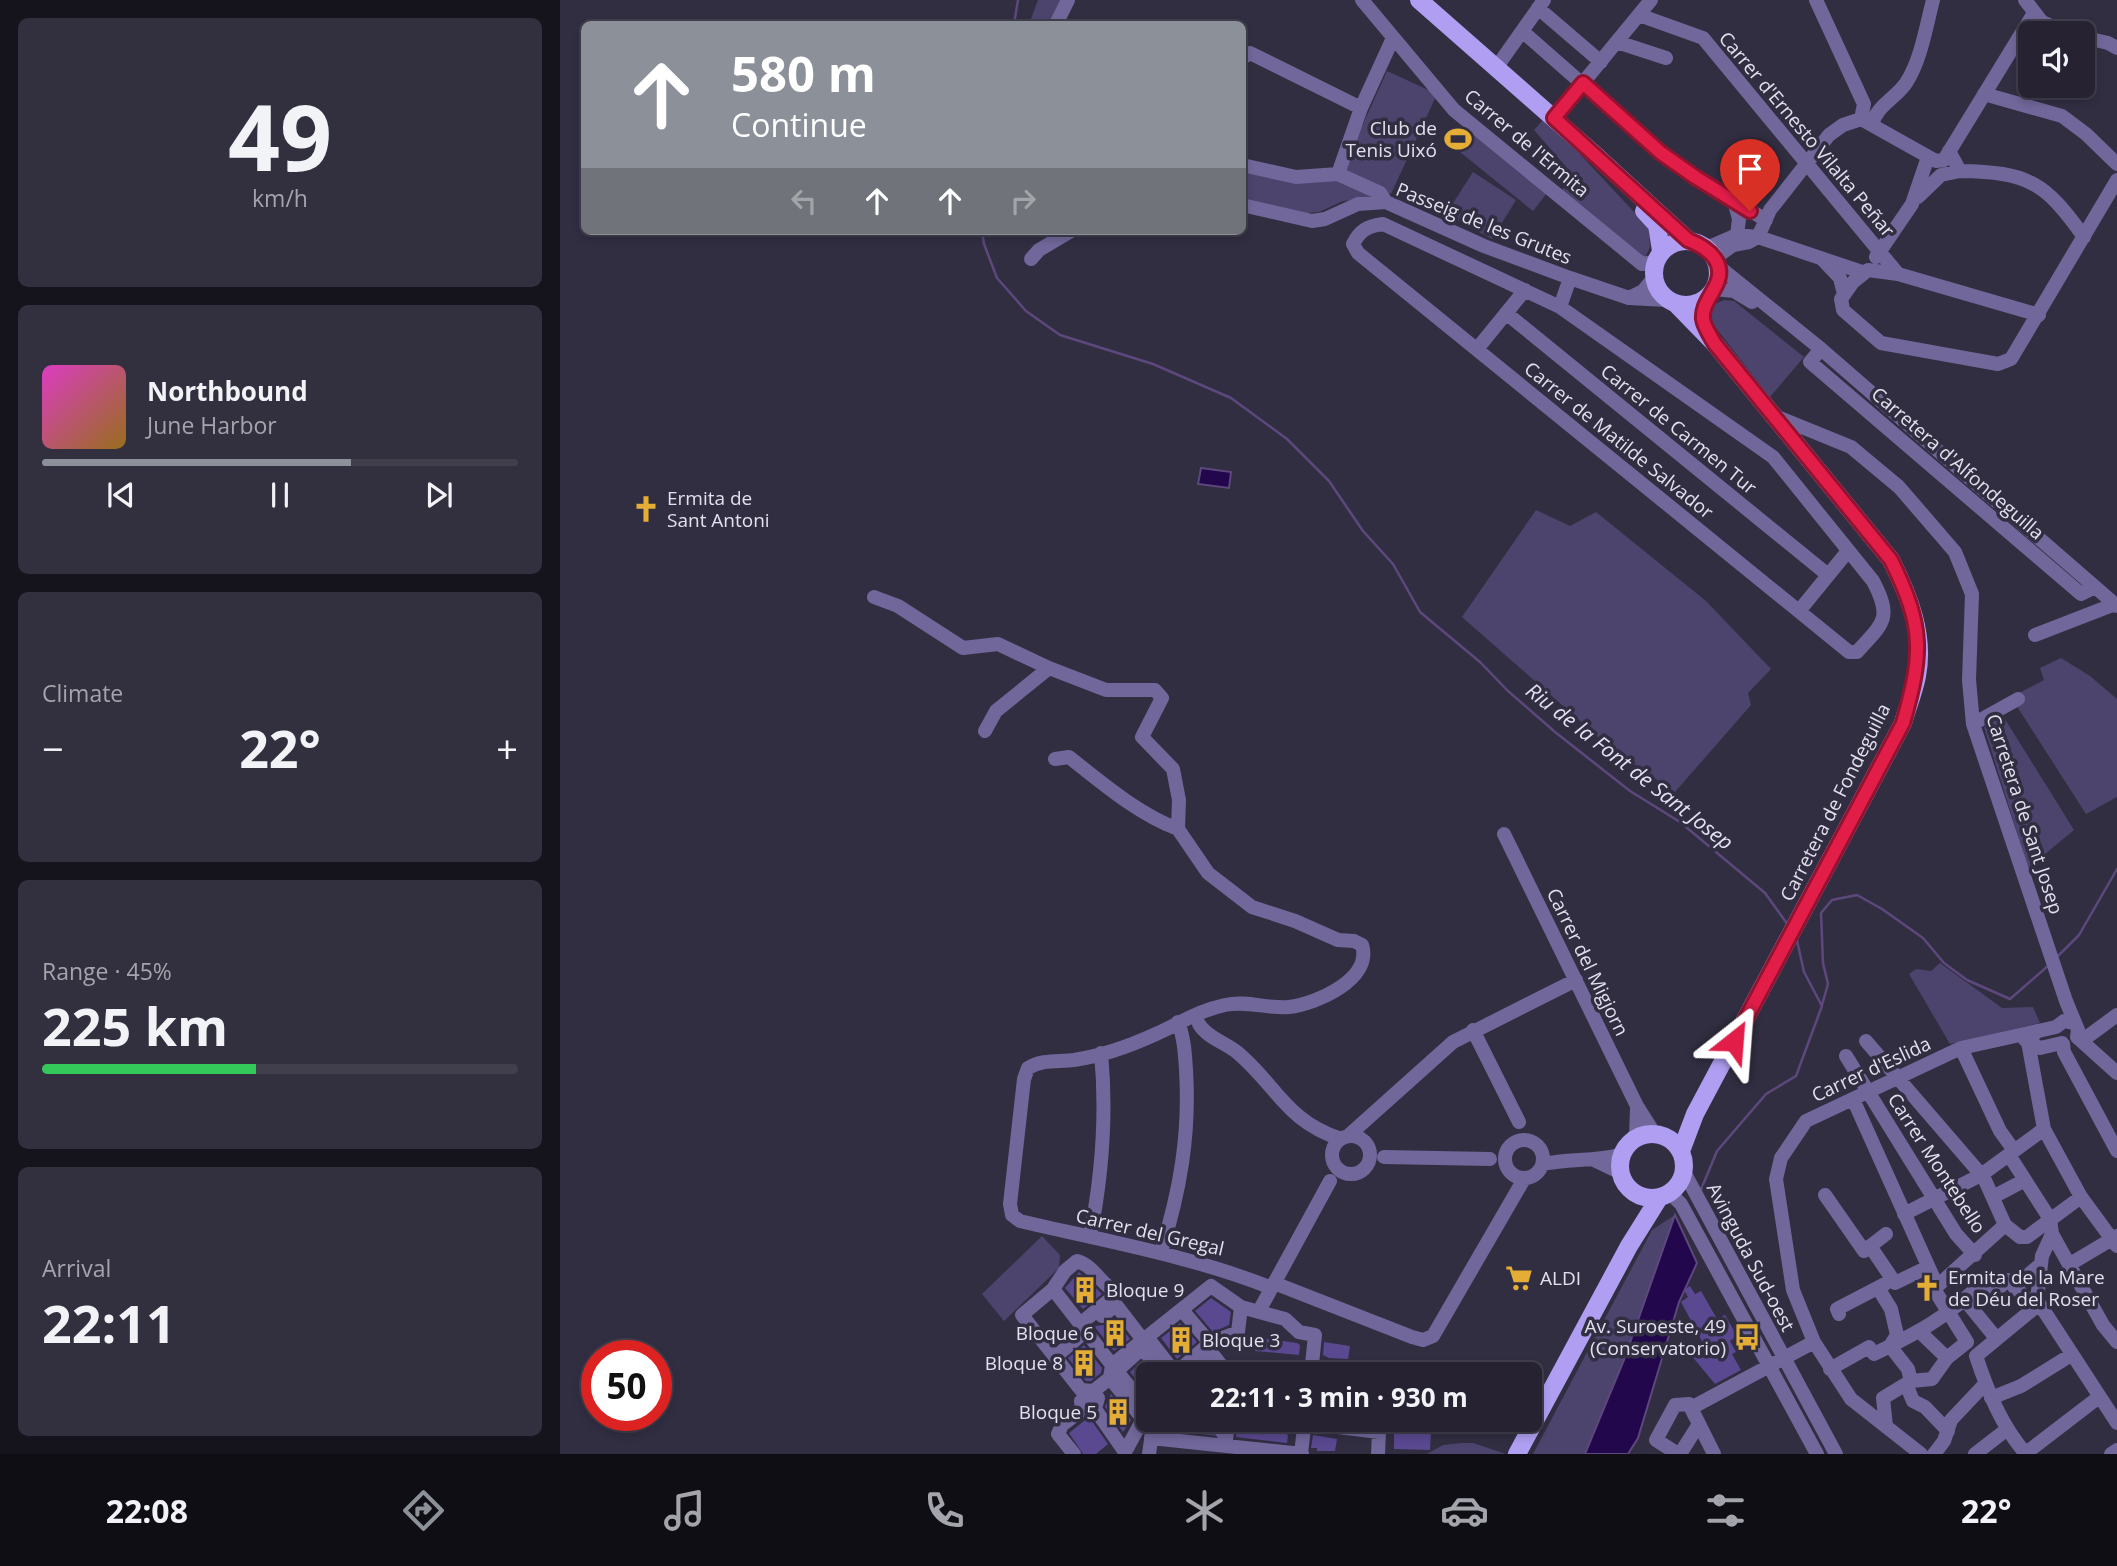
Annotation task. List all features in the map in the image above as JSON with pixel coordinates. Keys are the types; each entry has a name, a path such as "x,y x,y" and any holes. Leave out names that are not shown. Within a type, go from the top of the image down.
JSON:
{"main road":[{"path":"1419,0 1554,118 1593,153 1688,240 1713,257 1718,278 1710,294 1693,305 1672,302 1658,289 1657,225 1593,153"},
{"path":"1656,264 1674,242 1688,240"},
{"name":"Carretera de Fondeguilla","path":"1710,294 1703,320 1715,344"},
{"name":"Carretera de Fondeguilla","path":"1672,302 1715,344 1891,560 1908,594 1917,629 1917,674 1903,723 1695,1114 1681,1151"},
{"name":"Carretera de Fondeguilla","path":"1652,1135 1695,1114"},
{"path":"1517,1454 1629,1246 1686,1178 1681,1151 1652,1135 1626,1144 1620,1164 1631,1192 1634,1215 1629,1246"},
{"path":"1631,1192 1644,1198 1670,1198"}],"street":[{"path":"1058,21 1068,0"},
{"name":"Carrer de l'Ermita","path":"1362,0 1454,110 1642,264 1656,264"},
{"path":"1554,118 1651,0"},
{"path":"1815,0 1866,116 1936,161 1946,156 2034,13"},
{"path":"1713,257 1733,245 1758,237 1770,210 1835,130 1866,116 1896,95 1907,81 1919,52 1933,0"},
{"path":"2025,0 2041,21"},
{"path":"1496,68 1537,4 1601,62"},
{"name":"Carrer d'Ernesto Vilalta Peñar","path":"1639,15 1703,38 1898,274"},
{"path":"1522,31 1661,153 1766,220"},
{"path":"1338,174 1362,108 1393,38"},
{"path":"2095,40 2117,48"},
{"path":"1617,42 1666,58"},
{"path":"1246,55 1250,52 1362,108"},
{"path":"1984,94 2062,116 2086,134 2117,164"},
{"path":"1946,156 1960,171"},
{"path":"1912,204 1928,157"},
{"path":"1246,166 1296,177 1338,174 1380,193 1386,202"},
{"path":"2084,237 2053,196 2037,185 2011,174 1960,171 1941,175 1912,204 1866,271 1844,294 1841,299 1843,310 1881,343 1998,364 2011,359 2039,315 2117,180"},
{"path":"1713,257 1737,235 1738,219 1734,201"},
{"name":"Passeig de les Grutes","path":"1246,206 1312,221 1325,219 1357,204 1386,202 1484,246 1570,278 1629,298 1672,302"},
{"name":"Carrer de Matilde Salvador","path":"1525,290 1383,224 1370,226 1357,235 1353,244 1358,253 1849,652 1857,652 1885,618 1884,602 1873,581 1848,551"},
{"path":"1031,259 1039,250 1064,235"},
{"path":"1737,235 1758,237 1866,271 1898,274 2039,315"},
{"name":"Carretera d'Alfondeguilla","path":"1713,257 2116,605"},
{"path":"1822,258 1840,278 1844,294"},
{"path":"1629,298 1643,291 1656,264"},
{"path":"1560,307 1570,278"},
{"path":"1476,349 1525,290 1560,307 1773,457 1848,551 1799,611"},
{"name":"Carretera d'Alfondeguilla","path":"1710,294 1734,291 1793,328"},
{"name":"Carrer de Carmen Tur","path":"1506,313 1828,575"},
{"name":"Carretera de Sant Josep","path":"1774,416 1851,447 1899,487 1955,552 1972,594 1969,680 1973,724 2078,1033"},
{"path":"874,597 898,606 963,648 998,644 1105,690 1155,690 1162,698 1142,737 1172,769 1179,800 1178,829"},
{"path":"2035,635 2116,605"},
{"path":"985,731 996,711 1049,668"},
{"path":"1973,724 2018,699"},
{"path":"1055,759 1069,757 1102,783 1162,823 1178,829 1208,873 1252,907 1295,921 1338,940 1354,941 1362,945 1364,963 1356,973 1327,995 1307,1003 1287,1007 1226,1004 1194,1024 1101,1053 1104,1122 1102,1162 1090,1237"},
{"name":"Carrer del Migjorn","path":"1504,834 1652,1135"},
{"path":"1259,1311 1339,1169 1346,1140 1366,1119 1444,1049 1473,1030 1576,980"},
{"path":"2028,1036 2040,1048 2070,1044 2078,1033 2117,1015"},
{"path":"2028,1036 2056,1027 2064,1021 2117,1073"},
{"path":"1194,1024 1247,1060 1273,1093 1293,1112 1320,1132 1346,1140 1374,1158 1490,1159 1512,1169 1538,1174 1543,1159"},
{"path":"1161,1252 1175,1208 1186,1144 1194,1024"},
{"path":"2056,1027 2055,1034 2117,1151"},
{"path":"1473,1030 1519,1122 1524,1141 1543,1159 1620,1164"},
{"path":"2028,1036 2044,1129 2081,1197 2115,1240 2070,1264"},
{"name":"Carrer d'Eslida","path":"1921,1454 1851,1399 1814,1342 1793,1290 1776,1178 1788,1144 1806,1121 1961,1048 2028,1036"},
{"path":"1866,1041 1981,1175 2005,1225 2020,1237 2051,1226 2081,1197"},
{"path":"1961,1048 2025,1180 2104,1325 2117,1342"},
{"name":"Carrer del Gregal","path":"1101,1053 1075,1060 1038,1062 1028,1068 1024,1079 1010,1204 1013,1215 1018,1219 1230,1271 1423,1340 1433,1336 1441,1325 1513,1196 1512,1169"},
{"name":"Carrer Montebello","path":"1846,1056 1956,1234 1975,1255"},
{"path":"1853,1099 1934,1279 1934,1289 1967,1342 1947,1358 1931,1379 1908,1383 1883,1398 1886,1426"},
{"path":"1905,1214 1981,1175 2044,1129"},
{"path":"1512,1169 1524,1141"},
{"path":"1339,1169 1356,1174 1374,1158"},
{"name":"Avinguda Sud-oest","path":"1686,1178 1836,1454"},
{"path":"1993,1197 2025,1180"},
{"path":"1825,1195 1895,1283 1928,1267"},
{"name":"Avinguda Sud-oest","path":"1670,1198 1706,1248 1817,1454"},
{"path":"1934,1289 1975,1255 2005,1225"},
{"path":"2051,1226 2042,1260 2037,1302 2117,1423"},
{"path":"1867,1249 1886,1234"},
{"path":"2026,1237 2042,1260"},
{"path":"1830,1369 1869,1347 1874,1354 1920,1332 1965,1300 1981,1283 1995,1291 2011,1284 2042,1260"},
{"path":"1055,1357 1118,1293 1107,1288 1086,1263 1077,1261 1065,1271 1053,1289 1022,1315 1055,1357 1081,1390 1093,1391 1098,1398 1095,1409 1122,1453"},
{"path":"1961,1267 1976,1288"},
{"path":"1839,1314 1837,1309 1892,1280"},
{"path":"2011,1284 2029,1301 2037,1302"},
{"path":"1122,1453 1082,1410 1081,1401 1145,1338 1212,1286 1241,1307 1284,1319 1299,1332 1315,1335 1312,1362"},
{"path":"1878,1288 1891,1309 1898,1335 1890,1346"},
{"path":"1053,1289 1084,1329 1143,1419 1122,1453"},
{"path":"1965,1300 1996,1338"},
{"path":"2037,1302 1976,1356 1988,1391 2007,1430 2026,1454 2099,1397"},
{"path":"1084,1329 1116,1305 1166,1362"},
{"path":"1188,1362 1210,1343 1238,1332 1241,1307"},
{"path":"1182,1310 1210,1343"},
{"path":"1920,1332 1947,1358"},
{"path":"1784,1360 1814,1342"},
{"path":"1890,1346 1908,1369 1908,1383 1913,1401 1925,1407 1948,1431"},
{"path":"1136,1395 1119,1374 1120,1368 1139,1352 1146,1353 1153,1362"},
{"path":"1934,1454 1944,1441 1951,1420 1988,1391 2021,1386 2071,1355"},
{"path":"1200,1362 1206,1357 1214,1356 1219,1362"},
{"name":"Avinguda Sud-oest","path":"1770,1368 1784,1360"},
{"path":"1691,1408 1770,1368"},
{"path":"1699,1423 1679,1454 1656,1440 1675,1405 1689,1404 1699,1423 1714,1454"},
{"path":"1074,1454 1058,1434 1062,1425 1082,1410"},
{"path":"1975,1454 2007,1430"},
{"path":"1149,1454 1152,1432"},
{"path":"1151,1438 1177,1447 1203,1449 1226,1446 1252,1451 1301,1454 1304,1432"},
{"path":"1378,1454 1379,1432"},
{"path":"2111,1454 2117,1450"}],"shaded area":[{"path":"1038,0 1072,0 1062,21 1030,21"},
{"path":"1387,71 1437,94 1391,194 1342,171"},
{"path":"1543,120 1578,152 1649,228 1650,247 1645,258 1561,191 1574,176 1534,130"},
{"path":"1475,135 1547,193 1533,211 1460,152"},
{"path":"1246,159 1298,173 1333,169 1379,197 1343,201 1319,212 1305,213 1246,201"},
{"path":"1473,172 1516,200 1492,239 1446,214"},
{"path":"1724,300 1734,301 1804,357 1770,397 1712,323 1711,313 1715,304"},
{"path":"1201,468 1231,472 1229,488 1198,484"},
{"path":"1536,510 1570,526 1596,512 1706,601 1771,669 1748,693 1751,705 1675,792 1612,749 1462,617"},
{"path":"2061,658 2090,676 2117,699 2117,797 2086,814 2018,708 2017,694 2044,680 2040,668"},
{"path":"2003,716 2074,830 2028,868 1984,727"},
{"path":"1940,963 2002,1008 2033,1007 2040,1023 1950,1044 1909,974 1916,969 1931,971"},
{"path":"1675,1215 1623,1365 1585,1454 1533,1454 1652,1230"},
{"path":"1675,1215 1697,1263 1679,1302 1638,1438 1628,1454 1585,1454 1624,1360"},
{"path":"1042,1236 1060,1255 1059,1268 1004,1321 982,1294"},
{"path":"1185,1432 1213,1432 1216,1436"},
{"path":"1473,1443 1506,1454 1427,1454 1443,1445"}],"building":[{"name":"Bloque 9","path":"1079,1272 1102,1294 1083,1309 1065,1288"},
{"path":"1690,1286 1695,1294 1701,1291 1717,1319 1725,1315 1737,1336 1730,1341 1736,1352 1732,1354 1741,1370 1715,1384 1691,1355 1704,1345 1681,1302 1688,1297 1684,1290"},
{"path":"1211,1298 1231,1312 1229,1325 1213,1332 1195,1311"},
{"path":"1114,1319 1130,1339 1114,1351 1094,1326 1104,1325"},
{"path":"1180,1323 1197,1342 1177,1359 1161,1338"},
{"path":"1249,1338 1297,1343 1300,1345 1299,1355 1255,1351 1248,1348"},
{"path":"1324,1342 1350,1346 1348,1359 1323,1355"},
{"name":"Bloque 8","path":"1084,1345 1102,1368 1101,1373 1091,1381 1086,1381 1068,1358"},
{"path":"1136,1367 1136,1380 1130,1372"},
{"path":"1111,1394 1131,1420 1123,1432 1105,1407"},
{"path":"1089,1417 1108,1444 1096,1454 1083,1454 1069,1433"},
{"path":"1237,1432 1278,1432 1288,1435 1287,1443 1236,1437"},
{"path":"1394,1432 1431,1432 1430,1450 1394,1449"},
{"path":"1313,1435 1337,1439 1335,1451 1317,1451 1317,1448 1311,1448"}],"waterway":[{"name":"Riu de la Font de Sant Josep","path":"1014,21 1018,0"},
{"name":"Riu de la Font de Sant Josep","path":"983,235 997,278 1026,311 1060,335 1153,364 1231,398 1287,439 1329,481 1363,531 1393,564 1420,612 1480,662 1555,732 1630,791 1680,822 1765,893 1788,925"},
{"path":"2056,958 2079,935 2117,869"},
{"path":"1822,1005 1828,984 1823,963 1821,913 1832,900 1857,895 1923,938 1944,963 1967,980 2010,999 2049,965"},
{"name":"Riu de la Font de Sant Josep","path":"1700,1192 1717,1151 1766,1094 1796,1076 1822,1006 1804,972 1796,936"}],"place":[{"name":"Club de Tenis Uixó","path":"1458,139"},
{"name":"Ermita de Sant Antoni","path":"646,509"},
{"name":"ALDI","path":"1519,1278"},
{"name":"Ermita de la Mare de Déu del Roser","path":"1927,1288"},
{"name":"Bloque 9","path":"1085,1290"},
{"name":"Bloque 6","path":"1115,1333"},
{"name":"Av. Suroeste, 49 (Conservatorio)","path":"1747,1337"},
{"name":"Bloque 3","path":"1181,1340"},
{"name":"Bloque 8","path":"1084,1363"},
{"name":"Bloque 5","path":"1118,1412"}],"route":[{"path":"1734,1041 1903,723 1917,674 1917,629 1908,594 1891,560 1715,344 1703,320 1706,299 1718,278 1715,258 1707,248 1688,240 1554,118 1583,83 1661,153 1750,211"}]}
